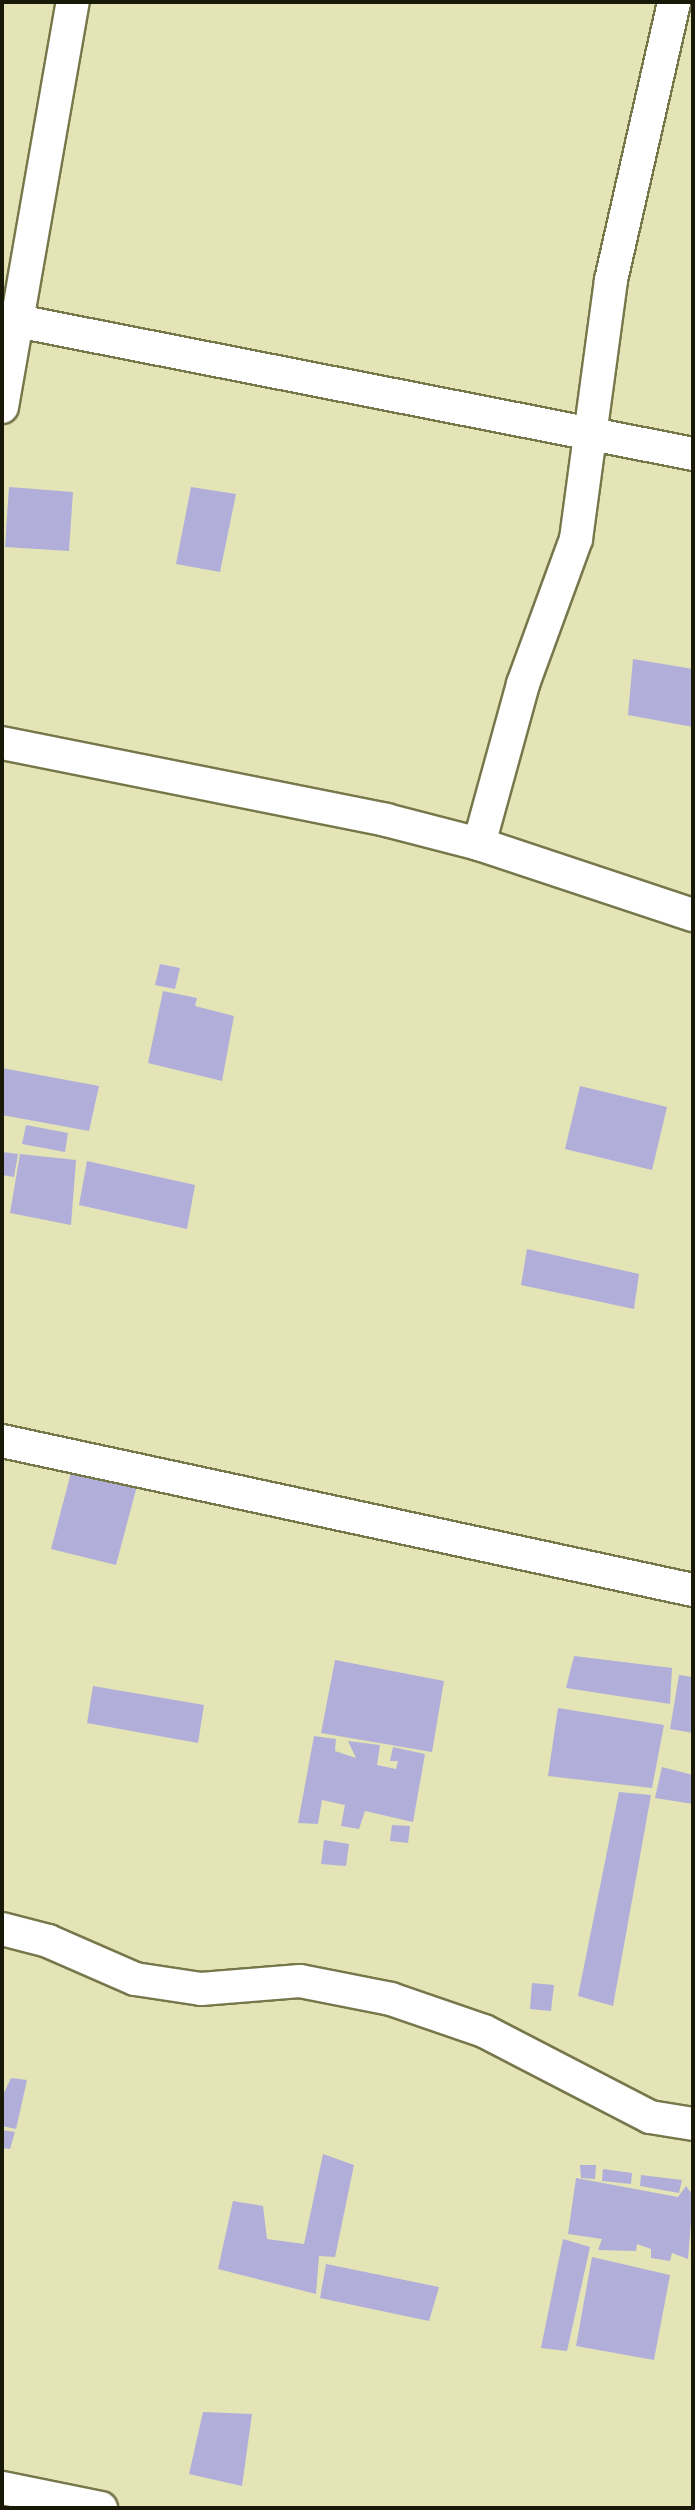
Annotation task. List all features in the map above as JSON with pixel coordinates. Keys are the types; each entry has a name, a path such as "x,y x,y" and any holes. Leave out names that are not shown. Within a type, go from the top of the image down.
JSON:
{"street":[{"path":"2,407 9,319 73,2"},
{"path":"479,844 523,684 576,540 592,438 611,280 674,2"},
{"path":"9,319 592,438 693,454"},
{"path":"2,743 479,844 693,915"},
{"path":"2,1441 693,1590"},
{"path":"2,1929 48,1941 135,1979 201,1989 300,1981 391,1999 484,2031 650,2117 693,2124"},
{"path":"2,2488 101,2508"}],"building":[{"path":"9,487 73,492 69,551 5,547"},
{"path":"191,487 236,494 220,572 176,564"},
{"path":"633,659 693,669 693,727 628,715"},
{"path":"160,964 180,968 175,989 155,985"},
{"path":"163,991 197,998 195,1006 234,1016 222,1081 148,1063"},
{"path":"2,1068 99,1086 89,1131 2,1115"},
{"path":"580,1086 667,1107 652,1170 565,1149"},
{"path":"26,1125 68,1133 65,1152 22,1144"},
{"path":"2,1152 18,1154 14,1177 2,1175"},
{"path":"20,1154 76,1160 71,1225 10,1213"},
{"path":"87,1161 195,1185 187,1229 79,1205"},
{"path":"527,1249 639,1274 634,1309 521,1285"},
{"path":"73,1465 138,1482 116,1565 51,1549"},
{"path":"574,1656 672,1668 670,1704 566,1688"},
{"path":"335,1660 444,1681 432,1752 321,1733"},
{"path":"679,1675 693,1677 693,1733 670,1729"},
{"path":"93,1686 204,1705 198,1743 87,1723"},
{"path":"558,1708 664,1725 652,1788 548,1776"},
{"path":"314,1736 336,1739 335,1751 356,1758 348,1741 380,1745 377,1765 396,1769 398,1761 390,1761 393,1747 425,1754 413,1822 365,1811 359,1829 341,1826 345,1805 322,1800 318,1824 298,1823"},
{"path":"662,1767 693,1775 693,1804 655,1798"},
{"path":"619,1792 651,1795 613,2006 578,1996"},
{"path":"392,1825 410,1826 408,1843 390,1841"},
{"path":"324,1840 349,1844 346,1866 321,1864"},
{"path":"532,1983 554,1985 551,2011 530,2009"},
{"path":"11,2078 27,2080 16,2129 2,2126 2,2097"},
{"path":"2,2130 15,2132 10,2149 2,2148"},
{"path":"323,2154 354,2165 335,2257 319,2256 316,2294 218,2269 233,2201 263,2206 267,2239 304,2244"},
{"path":"580,2165 596,2165 595,2179 581,2178"},
{"path":"603,2169 632,2173 631,2184 602,2181"},
{"path":"641,2175 682,2180 679,2193 640,2186"},
{"path":"576,2178 678,2197 686,2186 693,2195 688,2259 672,2253 670,2261 651,2258 651,2249 637,2244 636,2251 598,2250 602,2239 568,2234"},
{"path":"563,2239 590,2247 567,2351 541,2348"},
{"path":"592,2257 670,2275 654,2360 576,2346"},
{"path":"326,2264 439,2287 429,2321 320,2298"},
{"path":"203,2412 252,2414 242,2486 189,2474"}]}
